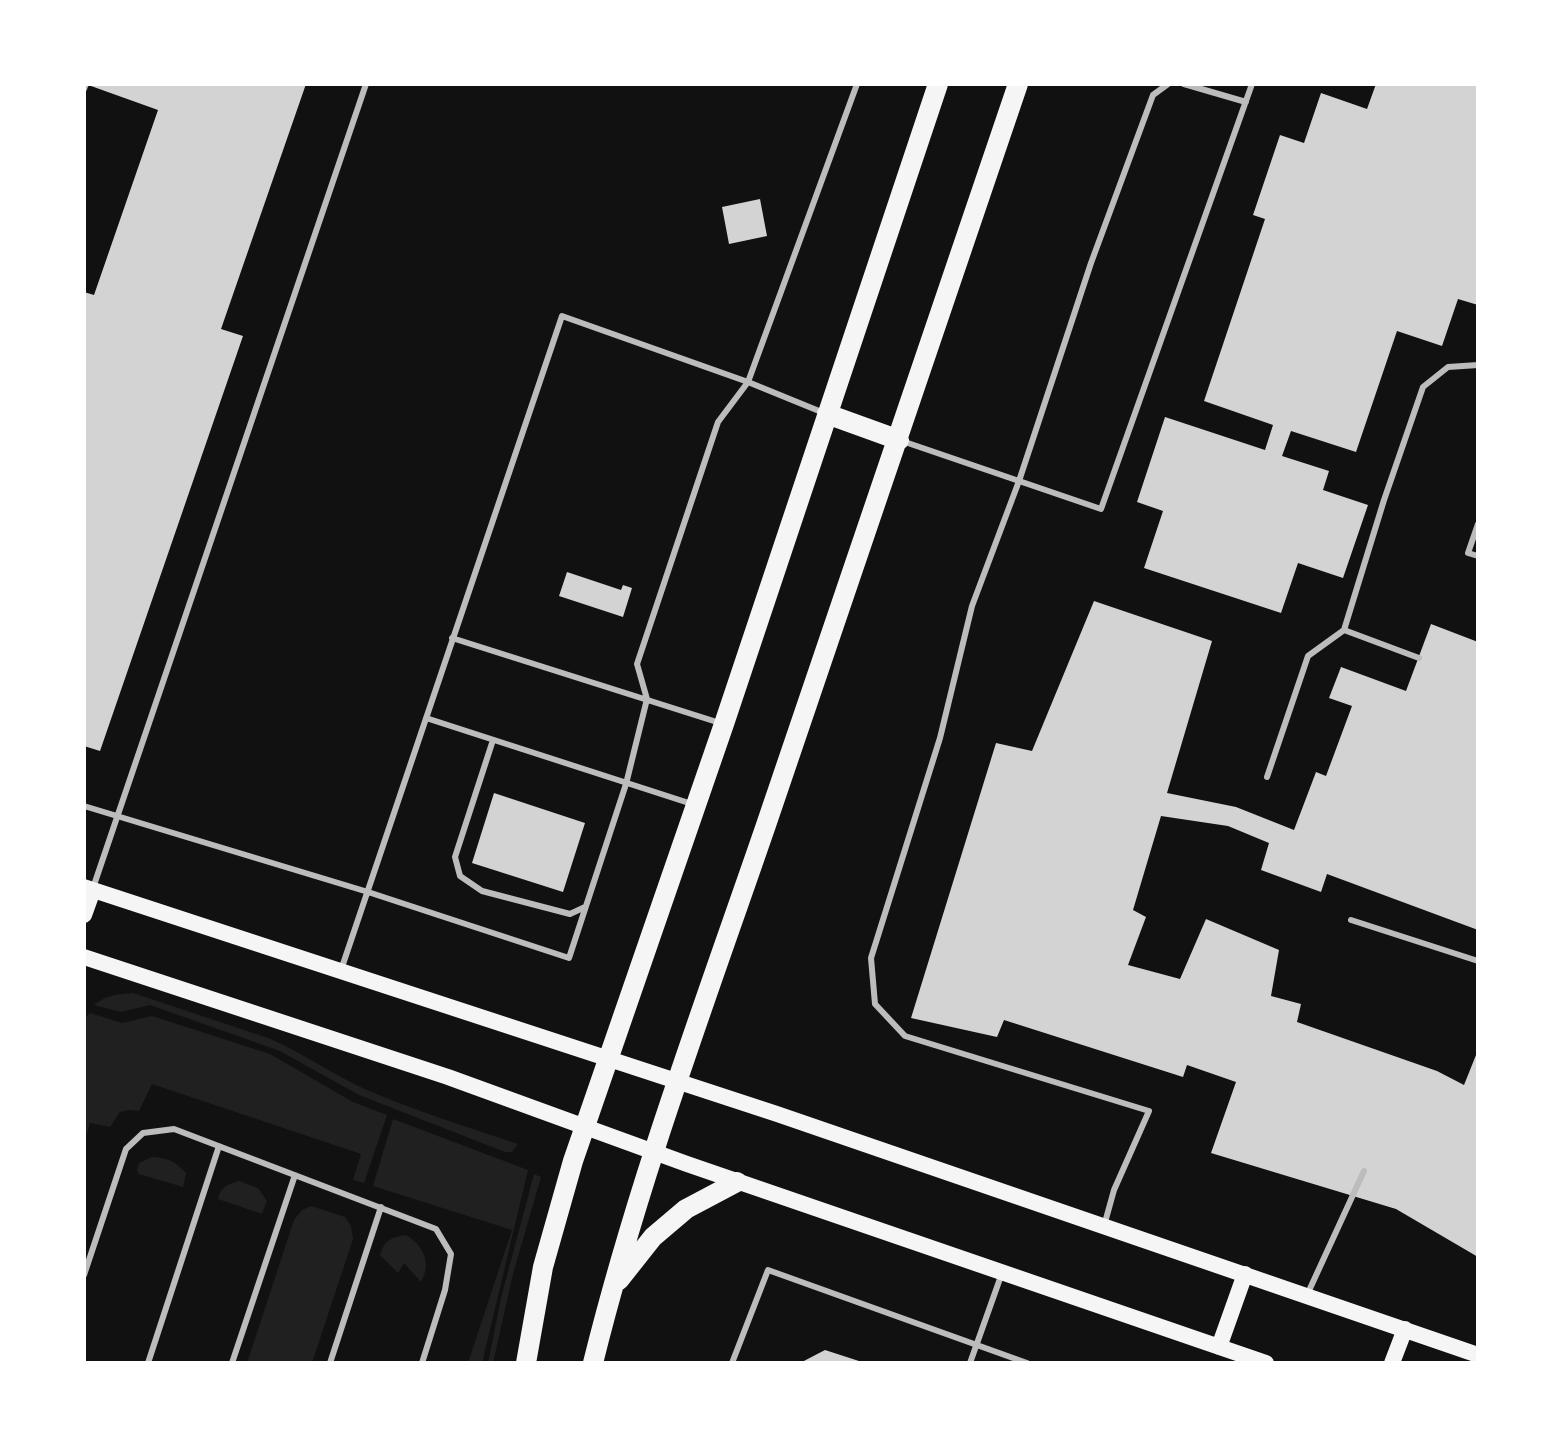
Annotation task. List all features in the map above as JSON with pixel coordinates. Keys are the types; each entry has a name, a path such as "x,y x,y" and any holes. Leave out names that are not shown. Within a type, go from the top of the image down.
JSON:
{"main road":[{"path":"526,1363 543,1267 569,1174 724,724 938,84"},
{"path":"593,1363 611,1289 677,1081 899,440 1018,84"},
{"path":"827,414 899,440"},
{"path":"84,915 88,888 677,1081 1478,1355"},
{"path":"84,957 423,1069 737,1182 1266,1363"},
{"path":"611,1289 653,1237 686,1209 737,1182"},
{"path":"1219,1347 1245,1274"},
{"path":"1392,1363 1405,1329"}],"lane":[{"path":"88,888 117,817 366,84"},
{"path":"84,806 368,892 569,958 626,784 647,699 637,664 718,422 748,382 857,84"},
{"path":"1104,1226 1114,1190 1149,1111 905,1036 875,1004 871,958 940,738 972,606 1019,481 1091,263 1153,95 1168,84"},
{"path":"1184,84 1246,102"},
{"path":"899,440 1101,509 1252,84"},
{"path":"341,971 562,316 748,382 827,414"},
{"path":"1267,777 1308,656 1344,630 1423,387 1448,367 1478,365"},
{"path":"1478,524 1468,553 1478,556"},
{"path":"1344,630 1419,658"},
{"path":"452,638 724,724"},
{"path":"426,718 696,805"},
{"path":"493,740 455,857 460,876 482,891 570,914 586,907"},
{"path":"1351,920 1478,961"},
{"path":"84,1275 126,1149 143,1133 174,1129 436,1229 451,1254 445,1290 422,1363"},
{"path":"148,1363 219,1146"},
{"path":"1307,1295 1364,1171"},
{"path":"232,1363 295,1175"},
{"path":"330,1363 381,1207"},
{"path":"732,1363 768,1270 1027,1363"},
{"path":"970,1363 1002,1273"}],"shaded area":[{"path":"133,993 268,1038 367,1090 518,1144 512,1152 505,1152 359,1095 280,1051 150,1005 121,1012 94,1005 112,996"},
{"path":"90,1013 122,1023 152,1016 270,1054 353,1102 387,1115 364,1183 353,1180 361,1154 152,1084 139,1111 120,1112 110,1127 90,1123 84,1142 84,1018"},
{"path":"393,1119 528,1170 482,1363 468,1363 512,1230 373,1186"},
{"path":"152,1157 171,1161 182,1169 186,1173 183,1187 139,1174 139,1163"},
{"path":"534,1174 541,1177 513,1274 493,1363 488,1363 501,1298"},
{"path":"239,1181 258,1188 267,1201 262,1214 218,1199 225,1187"},
{"path":"311,1206 345,1217 351,1226 353,1239 312,1363 247,1363 294,1220 302,1210"},
{"path":"406,1235 421,1249 426,1261 421,1282 404,1263 398,1273 380,1255 389,1240"}],"building":[{"path":"92,84 306,84 221,329 243,336 100,751 84,746 84,292 94,295 158,110"},
{"path":"1376,84 1478,84 1478,305 1458,299 1442,346 1397,331 1356,452 1291,431 1282,456 1329,471 1323,490 1368,505 1343,578 1298,563 1281,613 1144,568 1163,511 1137,502 1165,417 1265,450 1273,425 1204,401 1265,219 1253,215 1280,135 1304,143 1321,93 1367,109"},
{"path":"760,199 767,236 729,244 722,207"},
{"path":"567,572 621,590 623,585 632,588 623,617 559,596"},
{"path":"1094,601 1212,641 1167,793 1236,807 1294,830 1316,772 1326,776 1352,706 1329,698 1341,667 1406,691 1431,624 1478,642 1478,930 1327,874 1321,892 1261,870 1269,843 1228,826 1161,816 1133,910 1146,917 1128,965 1180,979 1206,919 1279,950 1271,996 1301,1004 1297,1022 1437,1071 1464,1085 1478,1050 1478,1257 1396,1209 1211,1153 1236,1082 1187,1065 1183,1077 1004,1020 997,1037 911,1018 996,743 1032,751"},
{"path":"494,793 585,823 563,892 472,863"},
{"path":"825,1350 862,1362 862,1363 800,1363"}]}
